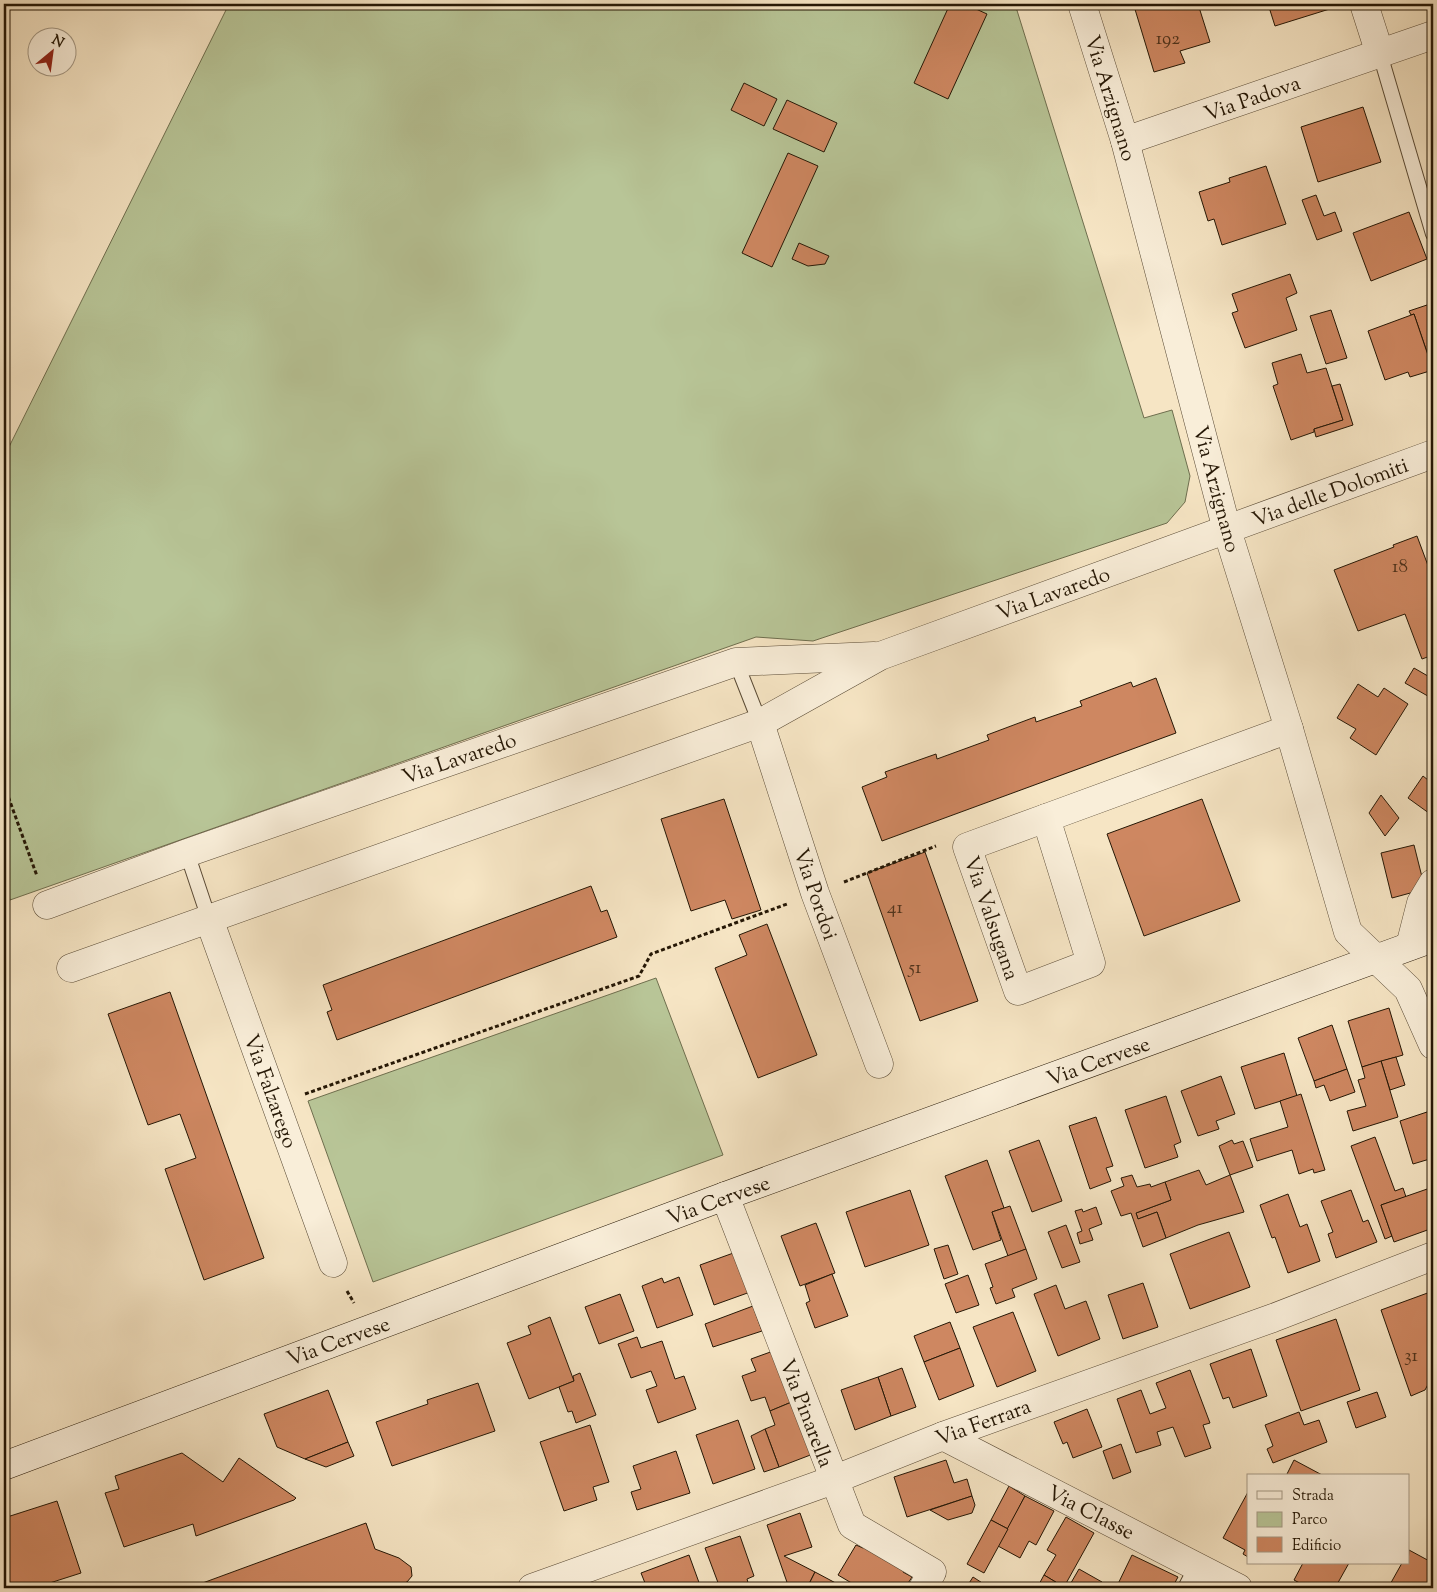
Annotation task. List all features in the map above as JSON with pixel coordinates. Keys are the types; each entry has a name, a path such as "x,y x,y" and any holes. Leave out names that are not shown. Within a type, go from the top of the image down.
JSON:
{"street":[{"name":"Via Arzignano","path":"1082,4 1125,141 1227,530 1289,729 1348,932 1408,989 1433,1045"},
{"path":"1364,4 1380,54"},
{"name":"Via Padova","path":"1125,141 1433,35"},
{"name":"Via delle Dolomiti","path":"1227,530 1433,454"},
{"name":"Via Lavaredo","path":"71,968 760,723 880,656 1227,530"},
{"name":"Via Lavaredo","path":"47,905 187,853 736,662 880,656"},
{"name":"Via Pordoi","path":"760,723 815,893 878,1064"},
{"name":"Via Valsugana","path":"1046,818 1091,962 1018,991 968,847 1046,818 1289,729"},
{"path":"1422,942 1421,903 1433,883"},
{"name":"Via Falzarego","path":"210,919 333,1263"},
{"name":"Via Cervese","path":"4,1466 725,1196 1378,960 1422,942"},
{"name":"Via Pinarella","path":"725,1196 833,1480 852,1524 932,1572 923,1588"},
{"name":"Via Ferrara","path":"532,1588 833,1480 943,1436 1273,1318 1433,1256"},
{"name":"Via Classe","path":"943,1436 1190,1578 1238,1588"}],"lane":[{"path":"1380,54 1433,234"},
{"path":"736,662 760,723"},
{"path":"187,853 210,919"}],"path":[{"path":"4,785 47,905"},
{"path":"276,1105 638,976 652,954 950,840 968,847"}],"green space":[{"path":"229,4 1015,4 1144,418 1172,410 1190,476 1185,502 1167,523 813,641 756,637 10,900 4,877 4,457"},
{"path":"656,978 723,1155 373,1282 308,1101"}],"building":[{"path":"950,4 965,4 987,14 948,99 914,83"},
{"path":"1141,4 1198,4 1210,42 1180,51 1185,63 1154,72 1134,6"},
{"path":"1268,4 1335,4 1336,7 1275,26"},
{"path":"744,83 777,99 764,126 731,110"},
{"path":"787,100 837,123 824,152 773,129"},
{"path":"1363,107 1381,162 1318,182 1301,127"},
{"path":"788,153 818,166 772,267 742,253"},
{"path":"1266,166 1286,224 1222,245 1214,219 1208,221 1199,192 1230,182 1229,178"},
{"path":"1316,195 1324,216 1335,212 1342,231 1317,240 1302,200"},
{"path":"1409,212 1427,259 1371,281 1353,233"},
{"path":"799,243 829,256 825,264 808,266 792,259"},
{"path":"1290,274 1297,293 1286,298 1297,330 1245,348 1232,313 1238,311 1232,294"},
{"path":"1433,303 1433,364 1431,364 1414,314 1411,315 1409,311"},
{"path":"1331,310 1347,358 1326,364 1310,316"},
{"path":"1414,314 1433,370 1410,377 1408,372 1385,380 1368,331"},
{"path":"1301,354 1307,373 1326,368 1343,420 1314,429 1314,432 1291,440 1273,386 1278,384 1272,363"},
{"path":"1340,384 1353,425 1316,437 1314,429 1343,420 1332,386"},
{"path":"1417,536 1433,579 1433,655 1422,659 1405,614 1358,631 1334,570"},
{"path":"1414,668 1433,679 1433,699 1405,683"},
{"path":"1156,678 1176,733 882,841 862,787 887,777 885,772 936,754 937,759 989,740 987,735 1035,717 1036,722 1082,706 1080,701 1131,682 1133,687"},
{"path":"1358,684 1378,697 1384,688 1408,704 1376,755 1350,738 1356,729 1337,718"},
{"path":"1423,776 1433,784 1433,816 1408,798"},
{"path":"1381,795 1399,818 1385,836 1369,813"},
{"path":"724,799 761,910 732,919 725,900 691,911 661,819"},
{"path":"1202,799 1240,901 1144,936 1107,834"},
{"path":"1433,820 1433,831 1428,827"},
{"path":"1414,845 1425,889 1392,898 1381,853"},
{"path":"925,852 978,1001 920,1021 867,873"},
{"path":"591,886 601,912 607,910 617,937 337,1040 327,1012 332,1010 323,985"},
{"path":"767,924 817,1055 758,1078 715,968 747,955 739,935"},
{"path":"170,992 264,1258 204,1280 165,1169 196,1158 180,1114 148,1125 108,1014"},
{"path":"1389,1008 1403,1055 1362,1067 1348,1021"},
{"path":"1332,1025 1347,1069 1314,1081 1298,1038"},
{"path":"1284,1053 1297,1096 1255,1109 1241,1067"},
{"path":"1396,1057 1405,1085 1390,1090 1381,1061"},
{"path":"1381,1061 1398,1117 1353,1131 1347,1111 1366,1106 1358,1080 1365,1078 1362,1067"},
{"path":"1347,1069 1355,1092 1330,1101 1324,1085 1316,1088 1314,1081"},
{"path":"1221,1076 1235,1114 1216,1121 1219,1129 1198,1136 1181,1091"},
{"path":"1301,1094 1325,1170 1314,1173 1313,1169 1299,1174 1292,1150 1257,1161 1250,1139 1288,1127 1280,1101"},
{"path":"1166,1096 1181,1142 1174,1145 1178,1157 1145,1168 1125,1110"},
{"path":"1433,1110 1433,1158 1413,1164 1400,1121"},
{"path":"1096,1117 1113,1166 1106,1168 1111,1181 1090,1189 1069,1126"},
{"path":"1375,1137 1395,1191 1403,1188 1406,1197 1381,1205 1392,1236 1385,1239 1351,1146"},
{"path":"1039,1140 1062,1201 1032,1212 1009,1151"},
{"path":"1232,1140 1234,1144 1243,1141 1253,1167 1230,1175 1219,1146"},
{"path":"987,1160 1004,1208 992,1212 1001,1240 973,1250 945,1176"},
{"path":"1199,1170 1206,1185 1230,1175 1244,1212 1198,1225 1166,1238 1157,1212 1138,1219 1136,1213 1171,1200 1165,1182"},
{"path":"1132,1175 1137,1187 1150,1184 1151,1187 1165,1182 1171,1200 1136,1213 1138,1219 1157,1212 1166,1238 1143,1247 1131,1213 1121,1216 1111,1191 1124,1186 1121,1178"},
{"path":"1433,1187 1433,1228 1394,1242 1381,1205"},
{"path":"910,1190 929,1245 865,1267 846,1212"},
{"path":"1351,1190 1363,1222 1368,1220 1377,1242 1336,1258 1328,1234 1333,1232 1321,1201"},
{"path":"1288,1194 1300,1227 1307,1224 1320,1261 1288,1273 1275,1237 1272,1238 1260,1205"},
{"path":"1010,1206 1026,1249 1008,1256 992,1212"},
{"path":"1096,1207 1102,1224 1089,1229 1093,1240 1080,1244 1077,1233 1082,1231 1075,1211 1082,1209 1083,1212"},
{"path":"816,1223 835,1273 800,1286 781,1236"},
{"path":"1066,1225 1080,1262 1062,1268 1048,1232"},
{"path":"1229,1232 1250,1287 1190,1309 1170,1254"},
{"path":"948,1245 958,1274 944,1279 934,1249"},
{"path":"1026,1249 1037,1279 1012,1289 1015,1297 996,1304 990,1288 993,1287 985,1264"},
{"path":"739,1251 753,1291 714,1305 700,1265"},
{"path":"832,1274 848,1316 815,1328 806,1303 810,1301 805,1285"},
{"path":"968,1275 979,1305 956,1313 945,1284"},
{"path":"679,1277 693,1315 657,1328 642,1286 662,1278 664,1283"},
{"path":"1143,1283 1158,1327 1123,1339 1108,1295"},
{"path":"1056,1285 1065,1309 1086,1301 1100,1339 1058,1356 1034,1294"},
{"path":"1433,1291 1433,1375 1425,1390 1411,1396 1381,1310"},
{"path":"620,1294 634,1331 599,1344 585,1307"},
{"path":"753,1306 762,1331 713,1347 705,1324"},
{"path":"1013,1312 1036,1371 997,1387 973,1327"},
{"path":"550,1317 574,1381 529,1399 507,1343 531,1334 528,1326"},
{"path":"1336,1319 1360,1390 1301,1411 1276,1340"},
{"path":"950,1322 960,1348 924,1362 914,1336"},
{"path":"637,1337 641,1348 662,1341 675,1379 684,1376 696,1409 658,1423 646,1390 657,1386 651,1371 631,1378 618,1344"},
{"path":"960,1348 974,1386 939,1400 924,1362"},
{"path":"1251,1349 1267,1396 1233,1408 1229,1397 1223,1399 1210,1364"},
{"path":"776,1350 794,1401 770,1411 765,1397 751,1401 742,1376 756,1371 751,1359"},
{"path":"902,1368 916,1407 891,1416 878,1377"},
{"path":"1190,1370 1210,1423 1203,1425 1211,1448 1185,1457 1173,1427 1157,1432 1161,1445 1136,1453 1117,1399 1141,1390 1150,1414 1166,1408 1156,1383"},
{"path":"580,1373 596,1415 576,1423 572,1411 568,1412 559,1387 574,1381 573,1376"},
{"path":"878,1377 891,1416 855,1430 841,1390"},
{"path":"478,1383 495,1431 392,1466 376,1422 428,1404 427,1400"},
{"path":"328,1390 348,1442 305,1459 277,1447 264,1414"},
{"path":"1377,1392 1386,1417 1356,1428 1347,1402"},
{"path":"794,1401 813,1454 779,1467 765,1429 775,1425 770,1411"},
{"path":"1087,1409 1102,1447 1073,1458 1067,1442 1063,1444 1054,1422"},
{"path":"1299,1412 1304,1425 1319,1420 1327,1442 1273,1463 1267,1449 1273,1446 1265,1425"},
{"path":"738,1420 755,1469 713,1484 696,1435"},
{"path":"590,1425 609,1482 593,1487 597,1500 564,1511 540,1442"},
{"path":"765,1429 779,1467 764,1472 751,1436"},
{"path":"348,1442 354,1456 326,1467 305,1459"},
{"path":"1121,1444 1131,1472 1113,1479 1103,1451"},
{"path":"676,1451 690,1493 637,1510 631,1492 641,1489 633,1466"},
{"path":"182,1453 223,1482 239,1458 296,1498 196,1536 193,1524 124,1547 105,1493 119,1489 115,1476"},
{"path":"946,1460 954,1483 967,1479 972,1496 907,1517 894,1477"},
{"path":"1294,1460 1320,1474 1287,1474"},
{"path":"1009,1486 1025,1496 1008,1529 991,1520"},
{"path":"1247,1494 1247,1556 1243,1554 1245,1550 1223,1538"},
{"path":"972,1496 975,1505 972,1513 948,1520 930,1510"},
{"path":"1025,1496 1054,1511 1036,1545 1029,1541 1020,1558 998,1546"},
{"path":"57,1501 81,1573 34,1588 11,1588 4,1565 4,1518"},
{"path":"800,1513 812,1547 784,1556 815,1572 807,1588 789,1588 767,1525"},
{"path":"1066,1517 1094,1533 1064,1587 1044,1575 1056,1555 1047,1550"},
{"path":"991,1520 1008,1529 984,1573 967,1564"},
{"path":"366,1523 375,1549 399,1558 411,1567 412,1576 407,1582 389,1588 189,1588"},
{"path":"740,1536 754,1576 747,1579 749,1586 744,1588 720,1588 705,1548"},
{"path":"856,1545 863,1548 864,1545 905,1569 903,1572 912,1577 905,1588 860,1588 838,1575"},
{"path":"1410,1551 1433,1563 1433,1588 1388,1588 1401,1564 1410,1564"},
{"path":"689,1555 701,1588 647,1588 641,1573"},
{"path":"1132,1555 1178,1577 1172,1588 1116,1588"},
{"path":"1302,1564 1348,1564 1335,1588 1309,1588 1294,1580"},
{"path":"1079,1569 1102,1582 1098,1588 1068,1588"},
{"path":"815,1572 845,1588 807,1588"},
{"path":"1044,1575 1064,1587 1037,1588"},
{"path":"973,1577 990,1588 966,1588"}]}
